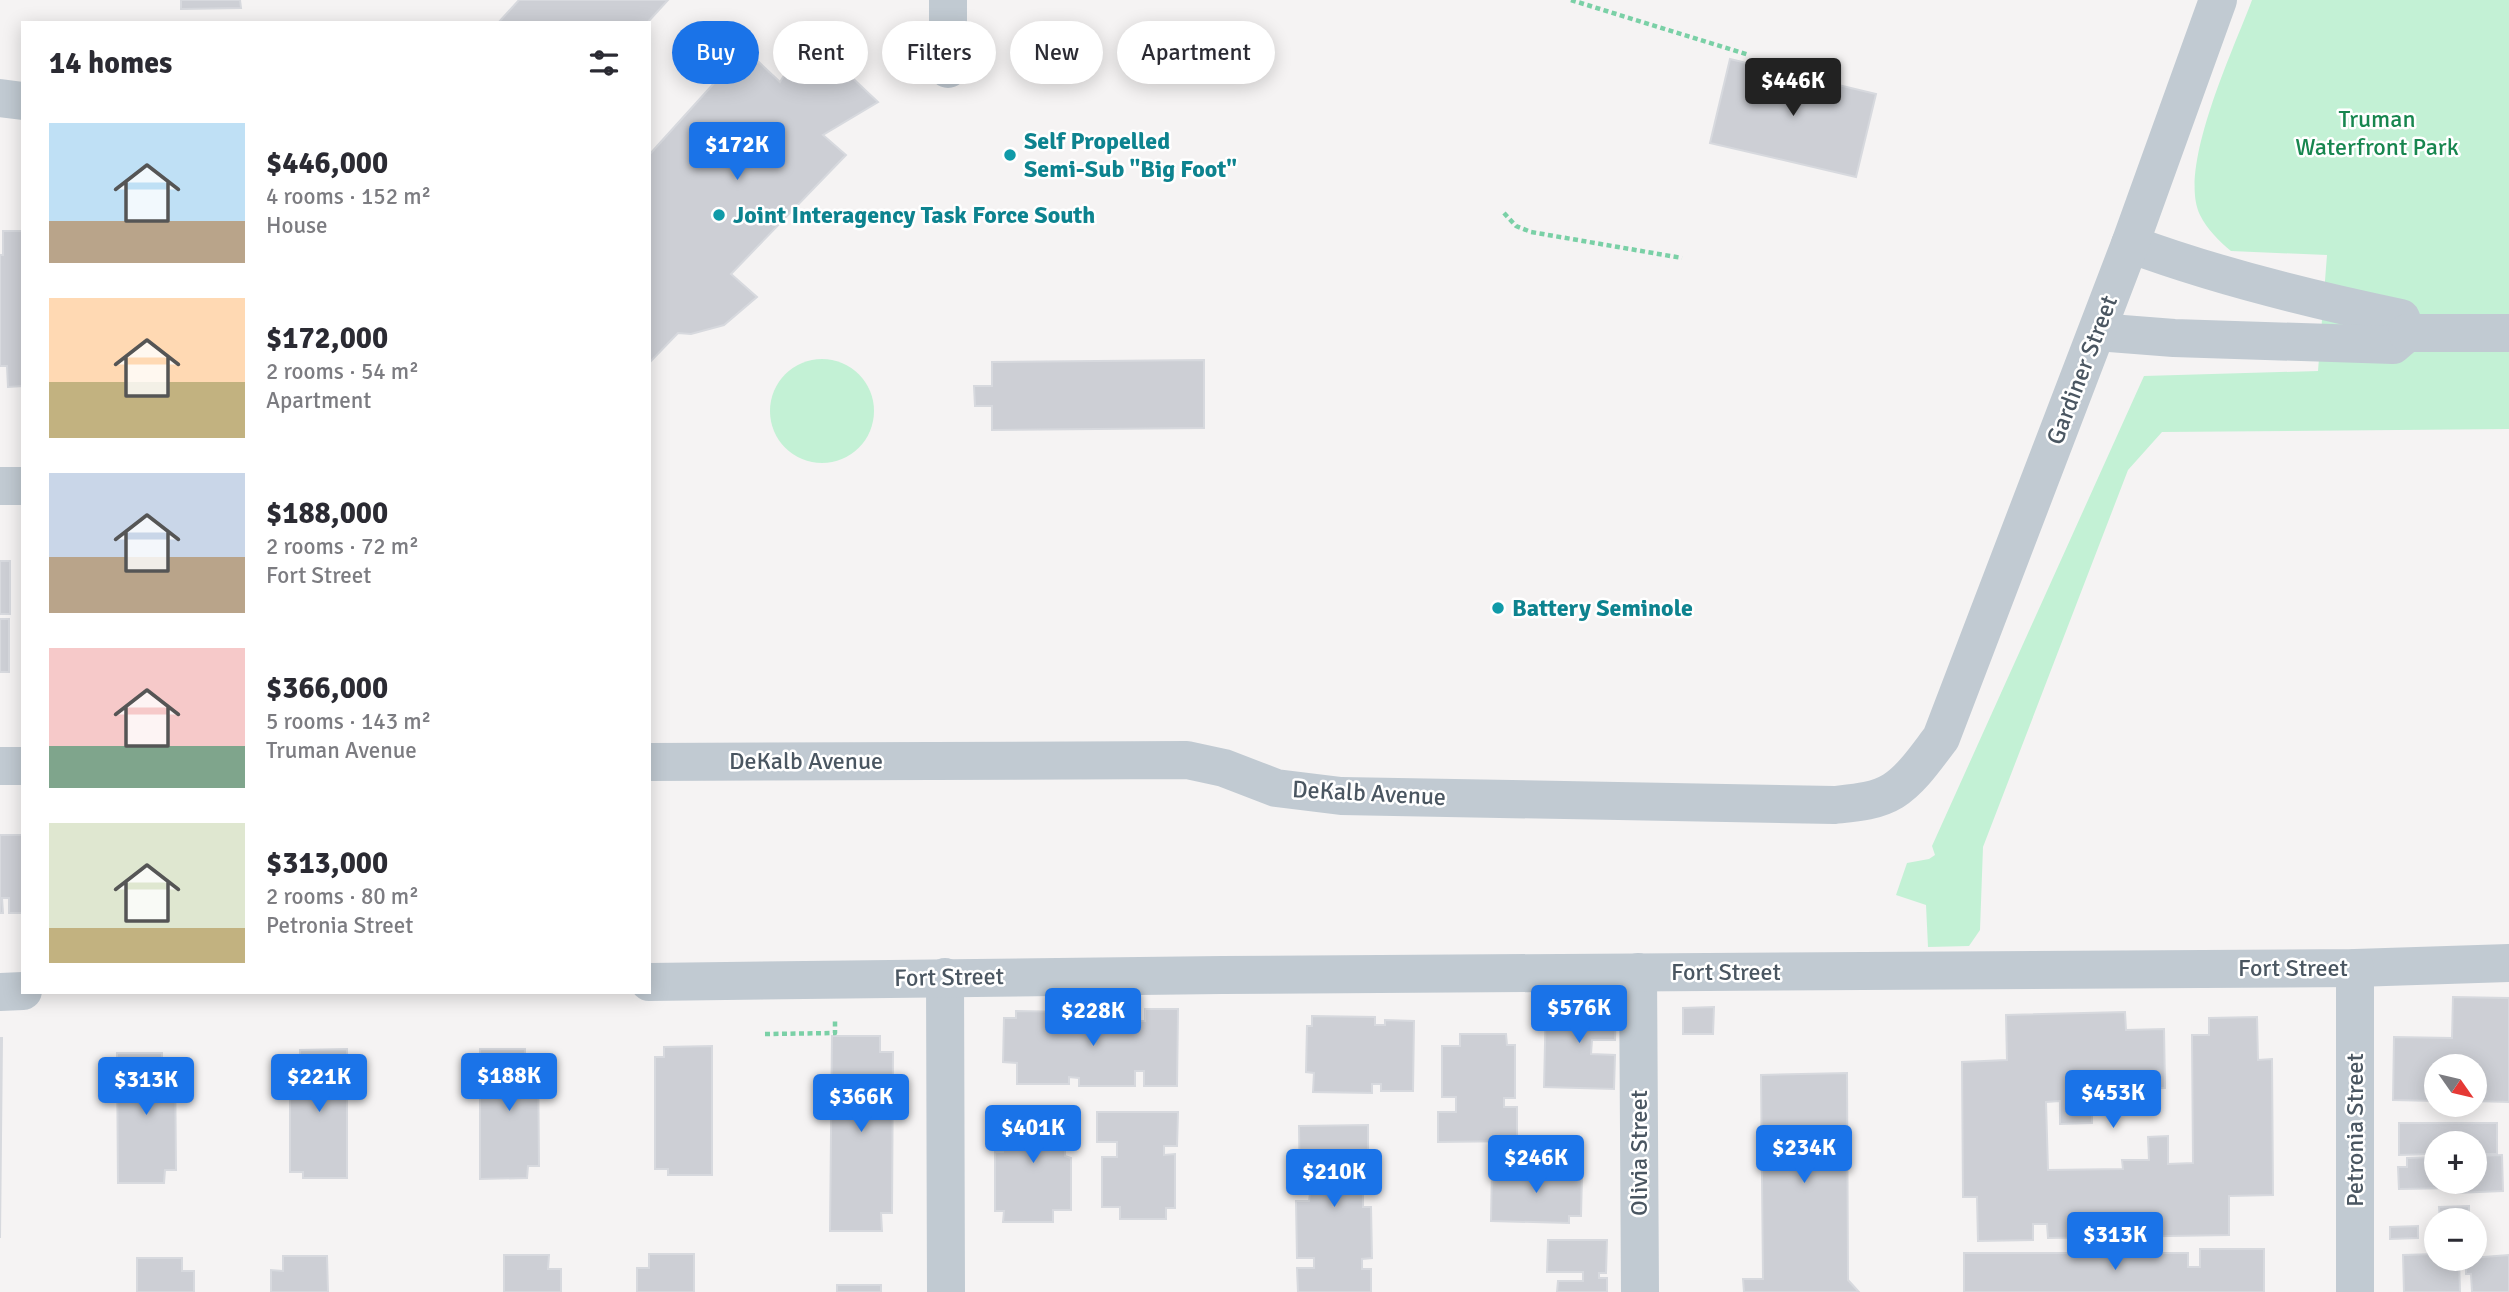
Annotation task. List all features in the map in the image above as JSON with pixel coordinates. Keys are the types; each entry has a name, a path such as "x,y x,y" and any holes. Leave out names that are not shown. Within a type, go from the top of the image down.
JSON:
{"street":[{"path":"948,0 948,21"},
{"name":"Gardiner Street","path":"1941,738 2097,332 2218,0"},
{"path":"0,98 21,101"},
{"path":"2130,244 2200,270 2322,302 2401,318 2407,333"},
{"path":"2097,332 2187,339 2393,345 2407,333 2509,334"},
{"path":"0,486 21,486"},
{"name":"DeKalb Avenue","path":"651,762 1187,761 1224,768 1276,788 1341,796 1834,805 1867,801 1893,791 1920,766 1941,738"},
{"path":"0,766 21,766"},
{"name":"Fort Street","path":"651,982 945,977 2355,968 2509,963"},
{"name":"Petronia Street","path":"2354,1292 2355,968"},
{"name":"Olivia Street","path":"1638,972 1640,1292"},
{"path":"945,977 946,1292"},
{"path":"0,992 21,991"}],"path":[{"path":"1571,0 1749,55"},
{"path":"1504,213 1516,226 1531,232 1682,258"},
{"path":"765,1034 835,1033 835,1008"}],"green space":[{"name":"Truman Waterfront Park","path":"2252,0 2509,0 2509,429 2162,432 2128,470 1983,847 1980,930 1969,946 1928,947 1926,905 1896,895 1907,863 1929,859 1935,855 1932,846 2144,376 2318,371 2327,255 2231,251 2203,220 2195,194 2196,168 2211,108"},
{"path":"822,359 842,363 859,374 870,391 874,411 870,431 859,448 842,459 822,463 802,459 785,448 774,431 770,411 774,391 785,374 802,363"}],"building":[{"path":"181,0 240,0 241,8 181,9"},
{"path":"519,0 668,0 649,21 500,21"},
{"path":"1730,59 1876,94 1856,177 1710,143"},
{"name":"Joint Interagency Task Force South","path":"759,62 773,75 773,84 859,84 878,102 823,135 846,155 731,274 757,297 724,325 691,334 678,333 651,361 651,153 713,84 759,84"},
{"path":"3,231 21,231 21,386 8,387 7,366 0,366 0,255 3,255"},
{"path":"1204,360 1204,428 992,430 992,406 975,406 974,386 992,386 992,362"},
{"path":"0,561 10,561 10,614 0,614"},
{"path":"0,619 9,619 9,672 0,672"},
{"path":"0,835 21,835 21,913 9,913 9,898 2,898 3,913 0,913"},
{"path":"2453,997 2509,998 2509,1102 2487,1101 2487,1054 2424,1054 2424,1101 2393,1100 2394,1037 2452,1038"},
{"path":"1546,1001 1616,1003 1615,1040 1592,1040 1591,1054 1615,1055 1614,1089 1544,1087"},
{"path":"1714,1007 1713,1034 1683,1034 1683,1008"},
{"path":"1145,1009 1178,1009 1177,1086 1144,1086 1144,1071 1135,1071 1135,1086 1079,1086 1079,1078 1069,1077 1069,1084 1017,1084 1017,1063 1003,1062 1004,1018 1016,1018 1016,1011 1070,1012 1070,1022 1084,1023 1084,1013 1132,1013 1132,1021 1145,1021"},
{"path":"2125,1012 2126,1030 2164,1029 2165,1088 2158,1088 2159,1099 2092,1101 2092,1123 2060,1124 2060,1101 2046,1102 2048,1170 2123,1169 2122,1160 2149,1160 2148,1137 2168,1136 2168,1164 2193,1163 2192,1035 2209,1035 2209,1018 2257,1017 2258,1060 2272,1059 2273,1195 2229,1196 2229,1235 2048,1238 2047,1224 2033,1224 2033,1240 1978,1241 1977,1197 1963,1197 1962,1062 2007,1060 2006,1015"},
{"path":"1312,1016 1375,1017 1375,1025 1385,1025 1385,1020 1414,1021 1413,1091 1381,1091 1381,1084 1372,1084 1372,1093 1313,1092 1314,1073 1306,1072 1307,1026 1312,1026"},
{"path":"1460,1034 1506,1034 1507,1045 1515,1045 1515,1098 1504,1098 1504,1107 1517,1107 1517,1141 1438,1142 1438,1112 1456,1112 1456,1097 1442,1097 1442,1046 1460,1046"},
{"path":"832,1036 880,1036 880,1052 893,1052 892,1213 881,1213 882,1231 830,1231"},
{"path":"0,1038 2,1038 0,1238"},
{"path":"712,1046 712,1175 668,1175 668,1169 655,1169 655,1057 664,1057 664,1047"},
{"path":"347,1049 347,1178 303,1178 303,1172 290,1172 290,1060 300,1060 300,1050"},
{"path":"480,1049 525,1049 525,1054 538,1054 539,1166 528,1166 527,1178 480,1179"},
{"path":"117,1053 162,1053 162,1059 175,1058 176,1170 165,1170 164,1183 118,1183"},
{"path":"1847,1073 1848,1280 1859,1292 1744,1292 1743,1279 1763,1279 1761,1075"},
{"path":"1073,1111 1073,1146 1065,1146 1065,1156 1071,1158 1071,1210 1053,1210 1053,1222 1003,1222 1004,1211 995,1211 995,1152 1003,1152 1003,1147 996,1148 996,1112"},
{"path":"1097,1112 1178,1112 1177,1146 1164,1146 1164,1155 1175,1154 1175,1208 1166,1208 1166,1219 1120,1219 1120,1207 1102,1207 1102,1157 1117,1157 1117,1142 1097,1142"},
{"path":"2399,1123 2497,1123 2497,1154 2487,1154 2487,1131 2424,1131 2424,1154 2399,1155"},
{"path":"1368,1125 1368,1190 1363,1190 1363,1207 1371,1207 1372,1258 1362,1259 1362,1269 1371,1269 1371,1292 1298,1292 1297,1268 1314,1268 1314,1258 1297,1258 1296,1201 1309,1201 1310,1193 1300,1193 1299,1126"},
{"path":"2502,1155 2503,1191 2487,1192 2487,1156"},
{"path":"2424,1157 2424,1189 2399,1189 2398,1167 2407,1167 2407,1158"},
{"path":"1492,1169 1570,1169 1570,1174 1582,1175 1581,1216 1569,1216 1569,1223 1491,1221"},
{"path":"2469,1206 2469,1208 2439,1208"},
{"path":"2418,1226 2418,1238 2390,1239 2390,1227"},
{"path":"1548,1240 1607,1240 1606,1273 1599,1273 1599,1278 1607,1278 1607,1292 1557,1292 1558,1281 1583,1281 1583,1272 1547,1272"},
{"path":"2200,1249 2264,1249 2264,1292 1964,1292 1964,1253 2188,1253 2188,1267 2200,1267"},
{"path":"649,1254 694,1254 694,1292 637,1292 637,1268 649,1268"},
{"path":"2424,1254 2424,1271 2459,1271 2460,1292 2404,1292 2403,1255"},
{"path":"504,1255 549,1255 548,1269 561,1269 561,1292 504,1292"},
{"path":"2509,1255 2509,1292 2472,1292 2471,1274 2466,1274 2466,1271 2487,1271 2487,1257"},
{"path":"283,1256 327,1256 328,1292 271,1292 271,1270 283,1271"},
{"path":"137,1258 182,1258 182,1271 194,1271 194,1292 137,1292"},
{"path":"837,1285 881,1285 881,1292 837,1292"}],"place":[{"name":"Self Propelled Semi-Sub \"Big Foot\"","path":"1010,155"},
{"name":"Joint Interagency Task Force South","path":"719,215"},
{"name":"Battery Seminole","path":"1498,608"}]}
